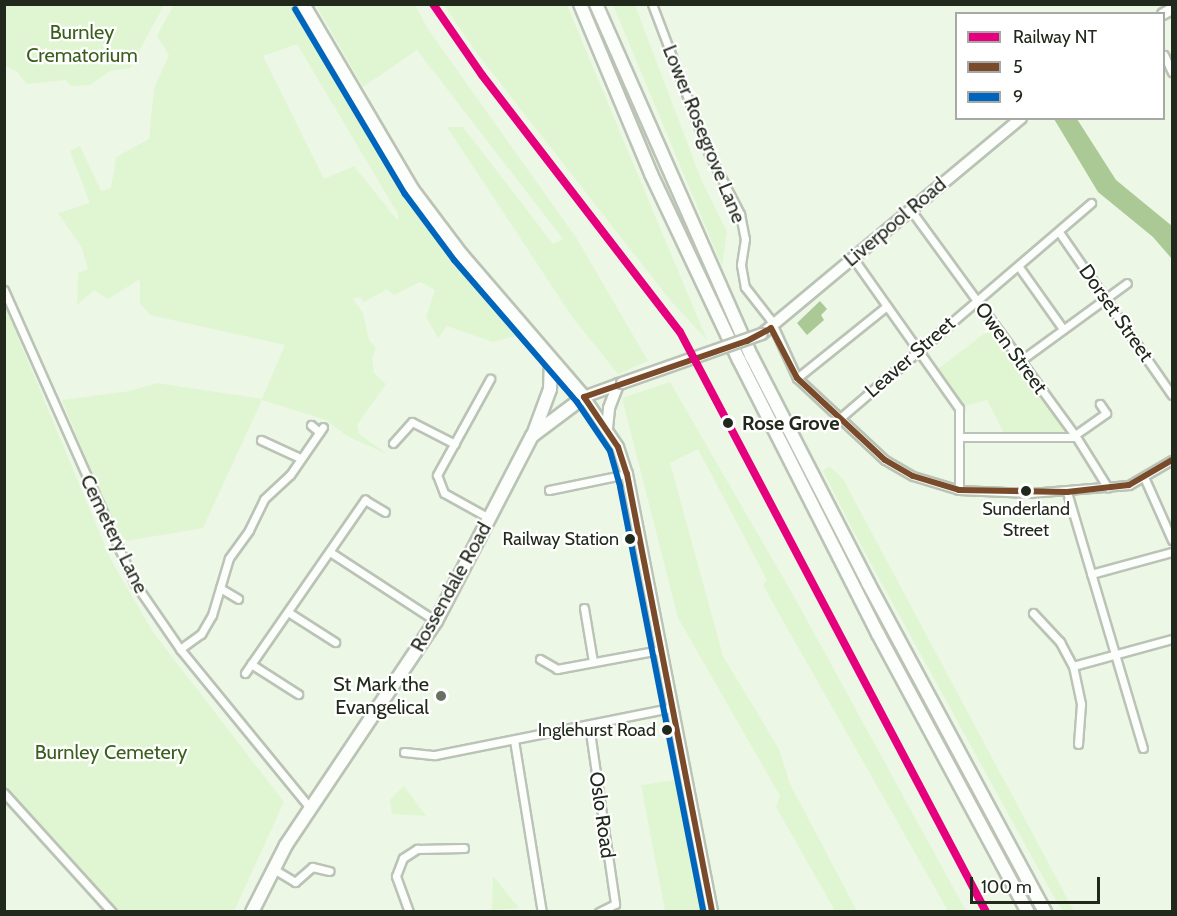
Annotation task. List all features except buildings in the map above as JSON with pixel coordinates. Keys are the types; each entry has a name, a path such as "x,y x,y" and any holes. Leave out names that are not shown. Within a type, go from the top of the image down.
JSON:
{"highway":[{"path":"303,4 412,189 461,254 584,397"},
{"path":"580,4 660,195 749,381 878,634 1027,912"},
{"path":"596,4 752,357 892,628 1045,912"},
{"path":"532,436 550,389 551,360"},
{"name":"Rossendale Road","path":"252,912 272,868 436,621 532,436 584,397"},
{"path":"892,628 927,678 1054,912"}],"main road":[{"name":"Liverpool Road","path":"767,331 1019,120"},
{"path":"712,912 627,474 607,428 584,397 767,331"},
{"path":"607,428 609,408 620,383"}],"street":[{"name":"Lower Rosegrove Lane","path":"652,4 709,154 740,214 745,238 741,277 770,319 767,331 797,378 885,460 912,476 959,490 1067,492 1108,488 1144,477 1173,460"},
{"path":"1165,58 1173,72"},
{"name":"Leaver Street","path":"839,419 1091,203"},
{"name":"Owen Street","path":"910,209 1075,436 1108,488"},
{"name":"Dorset Street","path":"1059,232 1173,395"},
{"path":"853,258 959,408 959,490"},
{"path":"1019,267 1063,329"},
{"path":"1020,361 1127,283"},
{"name":"Cemetery Lane","path":"4,290 134,582 180,649 311,808"},
{"path":"797,378 887,306"},
{"path":"489,518 444,493 437,475 490,379"},
{"path":"960,437 1075,436 1106,413 1100,404"},
{"path":"393,443 412,422 455,444"},
{"path":"180,649 201,634 220,588 228,558 249,531 264,499 290,475 321,430 311,425"},
{"path":"261,440 300,458"},
{"path":"549,490 627,474"},
{"path":"1144,477 1173,540"},
{"path":"1067,492 1143,748"},
{"path":"245,673 365,500 385,512"},
{"path":"330,552 436,621"},
{"path":"1091,574 1173,552"},
{"path":"220,588 238,599"},
{"path":"584,608 593,662"},
{"path":"288,612 335,642"},
{"path":"1033,613 1060,642 1073,666 1081,704 1078,744"},
{"path":"1073,666 1173,639"},
{"path":"540,658 557,669 660,650"},
{"path":"251,664 298,694"},
{"path":"404,752 435,755 671,708"},
{"name":"Oslo Road","path":"589,725 615,904 599,912"},
{"path":"514,740 542,912"},
{"path":"4,794 112,912"},
{"path":"409,912 396,876 403,858 417,849 464,848"},
{"path":"272,868 295,882 312,867 330,871"}],"green space":[{"path":"174,4 296,5 414,211 516,336 493,342 447,326 438,338 426,317 435,290 420,282 394,295 387,289 364,302 360,297 353,299 363,313 369,340 376,348 372,358 374,373 386,384 357,425 359,434 387,454 347,436 326,420 262,400 203,528 120,542 62,400 130,391 157,383 262,399 285,345 150,315 140,304 140,279 108,299 94,290 77,305 78,273 88,269 82,248 58,213 90,203 70,151 80,146 101,191 111,188 116,157 149,139 154,88 169,55 157,36","holes":["297,44 398,214 398,221 354,166 324,179 263,56"]},
{"name":"Burnley Crematorium","path":"4,5 164,5 130,68 110,71 90,85 70,86 66,80 27,84 17,72 5,65"},
{"path":"316,5 415,5 428,29 577,239 648,361 618,374 573,318 447,127 463,127 553,244 563,239 417,50 363,87"},
{"path":"444,5 567,5 707,340 670,300 476,52"},
{"path":"613,5 635,5 701,179 727,232 722,266"},
{"name":"Burnley Cemetery","path":"4,304 111,560 153,632 284,802 234,911 112,911 5,794"},
{"path":"994,326 1075,435 1006,437 987,400 959,408 934,372"},
{"path":"670,382 796,600 966,911 948,911 763,585 767,580 698,449 670,463 723,656 779,749 790,784 857,911 835,911 776,807 780,796 678,618 622,398"},
{"path":"829,466 843,479 1074,911 1062,911 1028,850 857,538 823,471"},
{"path":"676,780 702,911 665,911 641,785"},
{"path":"404,786 426,816 392,814 390,800"},
{"path":"493,876 519,908 492,910"}],"shaded area":[{"path":"1055,120 1078,120 1116,180 1172,226 1172,259 1153,237 1098,192"},
{"path":"820,301 827,309 821,315 824,320 807,335 797,323"}],"rail line":[{"name":"NT","path":"433,4 482,75 680,332 986,912"}],"transit line":[{"name":"9","path":"295,9 405,194 454,260 577,402 610,451 620,487 703,912"},
{"name":"5","path":"771,328 797,378 885,460 913,476 959,490 1067,492 1129,485 1172,460"},
{"name":"5","path":"584,397 747,341 771,328"},
{"name":"5","path":"584,397 618,447 627,474 712,912"}],"place":[{"name":"Rose Grove","path":"728,423"},
{"name":"Sunderland Street","path":"1026,491"},
{"name":"Railway Station","path":"630,539"},
{"name":"St Mark the Evangelical","path":"441,696"},
{"name":"Inglehurst Road","path":"667,730"}]}
